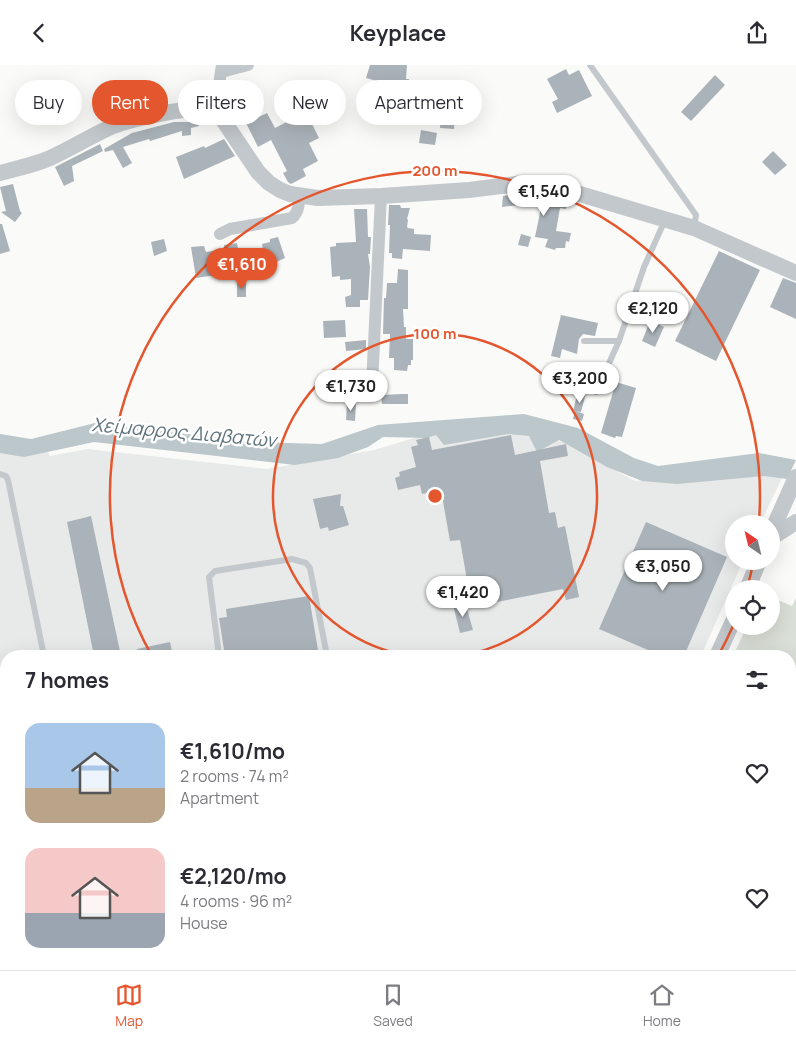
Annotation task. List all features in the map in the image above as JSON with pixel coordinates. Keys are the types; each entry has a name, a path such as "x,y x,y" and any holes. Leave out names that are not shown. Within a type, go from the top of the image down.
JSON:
{"street":[{"path":"221,69 248,65"},
{"path":"0,173 42,161 114,126 178,112"},
{"path":"226,125 258,172 269,183 280,191 299,196 318,198 381,196 537,184 573,191 694,227 796,273"},
{"path":"220,234 230,229 292,218 296,215 299,206 299,196"},
{"path":"372,386 381,196"},
{"path":"780,517 793,494"},
{"path":"780,532 796,522"},
{"path":"720,650 727,635"}],"lane":[{"path":"590,65 696,215 694,227"},
{"path":"596,392 619,341 644,267 665,219"},
{"path":"584,341 619,341"},
{"path":"0,474 6,476 8,480 43,650"},
{"path":"218,650 209,577 211,573 292,559 306,563 310,569 326,650"}],"shaded area":[{"path":"524,414 578,428 634,458 658,466 759,453 796,460 787,479 764,476 677,484 642,481 607,467 559,440 537,452 529,436 508,434 444,445 436,435 427,438 383,437 368,447 338,458 295,465 94,442 24,457 0,453 0,434 31,439 95,423 254,442 322,444 378,425"},
{"path":"512,428 562,442 635,481 747,470 782,478 764,515 725,515 725,570 739,570 735,580 725,580 725,602 704,650 0,650 0,450 47,450 50,456 88,449 267,469 374,450 431,433"},
{"path":"796,598 796,650 736,650 743,635 780,635 780,601 792,606"}],"building":[{"path":"370,65 407,65 406,79 409,80 373,80 366,78"},
{"path":"566,69 569,75 579,70 592,96 557,113 552,102 558,99 547,79"},
{"path":"715,75 725,85 691,121 681,112"},
{"path":"267,113 275,128 281,125 312,125 319,138 309,143 318,161 303,169 306,176 291,184 283,173 287,171 271,140 258,147 247,125 264,125 264,114"},
{"path":"178,122 178,125 199,126 191,128 191,135 182,136 182,131 123,147 132,163 123,168 113,150 105,152 104,149 132,133"},
{"path":"440,125 454,125 454,129 440,128"},
{"path":"421,130 437,133 435,145 419,143"},
{"path":"224,139 235,156 184,179 176,157 204,146 205,148"},
{"path":"100,144 103,151 72,166 74,181 64,186 55,167"},
{"path":"773,151 787,165 775,175 762,162"},
{"path":"13,184 22,213 15,222 1,212 6,211 0,187"},
{"path":"525,193 568,201 566,209 560,208 556,231 571,233 569,242 566,241 565,248 556,248 555,250 545,247 548,239 535,237 541,208 526,204 502,207 503,196"},
{"path":"389,205 400,205 401,208 410,208 407,227 414,229 414,234 431,235 430,251 403,249 402,259 392,258 392,253 389,253"},
{"path":"354,209 367,209 368,237 371,237 370,254 368,254 370,267 368,300 360,300 360,307 346,307 345,297 351,295 351,279 340,280 340,276 332,277 330,247 336,246 336,243 356,242"},
{"path":"0,224 2,224 10,251 0,254"},
{"path":"521,234 531,237 528,247 518,245"},
{"path":"278,237 285,258 261,269 256,253 263,250 262,244"},
{"path":"164,239 167,251 154,256 151,242"},
{"path":"237,243 242,271 196,278 191,247 204,246 206,252 225,249 224,245"},
{"path":"719,251 760,270 716,361 675,341"},
{"path":"398,269 408,270 408,309 403,309 404,327 406,327 406,339 413,339 413,360 411,360 411,365 408,365 407,371 394,370 394,358 389,358 390,334 383,334 384,298 386,298 387,283 397,283"},
{"path":"783,278 796,283 796,319 770,307"},
{"path":"237,283 246,283 246,297 237,297"},
{"path":"561,315 598,323 595,336 583,334 579,339 577,354 562,349 560,358 551,356"},
{"path":"345,320 346,337 324,338 323,321"},
{"path":"650,321 664,327 655,347 642,341"},
{"path":"366,340 366,349 346,351 345,342"},
{"path":"616,382 636,388 622,437 616,436 615,438 601,433"},
{"path":"579,387 587,389 581,412 576,411 584,414 582,421 573,419"},
{"path":"408,394 408,404 382,404 381,395"},
{"path":"347,403 356,404 355,421 346,420"},
{"path":"511,435 515,455 566,444 568,456 540,461 549,513 555,512 558,528 565,526 579,597 566,600 563,589 497,602 495,588 475,591 472,579 467,580 460,540 450,541 441,490 422,494 420,485 398,490 395,478 400,476 399,472 416,467 411,447 418,445 416,440 429,437 432,450"},
{"path":"341,494 340,506 343,506 349,525 329,531 328,527 320,529 313,499"},
{"path":"91,516 120,650 93,650 67,522"},
{"path":"646,522 725,556 725,562 687,650 648,650 599,629"},
{"path":"309,596 318,650 224,650 219,618 227,617 226,609"},
{"path":"465,602 473,630 460,633 453,605"},
{"path":"170,642 172,650 137,650"}],"water label":[{"name":"Χείμαρρος Διαβατών","path":"184,432"}]}
